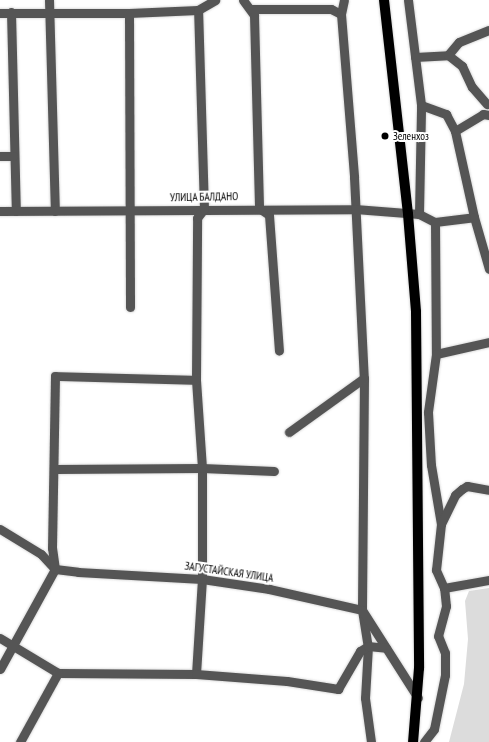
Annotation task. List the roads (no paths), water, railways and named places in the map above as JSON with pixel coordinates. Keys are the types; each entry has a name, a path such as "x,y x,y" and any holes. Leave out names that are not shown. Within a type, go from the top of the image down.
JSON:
{"main road":[{"path":"384,0 408,214 416,312 418,698 413,742"}],"street":[{"path":"49,0 55,211"},
{"path":"0,13 49,11 129,13 198,10 214,0"},
{"path":"243,0 252,9 259,208 269,215 279,351"},
{"path":"344,0 341,14 355,209 364,378 362,610 368,646 365,698 371,742"},
{"path":"408,0 420,105 419,214 435,222 474,217"},
{"path":"252,9 331,9 341,14"},
{"path":"196,674 202,579 202,468 196,380 197,218 204,210 198,10"},
{"path":"11,12 16,211"},
{"path":"129,13 130,308"},
{"path":"448,55 458,42 489,30"},
{"path":"415,57 448,55 462,66 472,87 488,102 486,115 455,132"},
{"path":"420,105 446,114 455,132 474,217 489,269"},
{"path":"0,156 14,156"},
{"name":"УЛИЦА БАЛДАНО","path":"0,211 130,211 259,208 318,210 355,209 419,214"},
{"path":"424,742 434,729 445,675 445,652 438,636 446,613 444,588 436,570 441,524 431,465 428,412 436,354 435,222"},
{"path":"436,354 489,342"},
{"path":"0,670 55,569 52,548 55,470 55,376 196,380"},
{"path":"289,432 364,378"},
{"path":"55,470 202,468 274,471"},
{"path":"441,524 455,495 462,489 467,486 489,490"},
{"path":"0,529 41,554 55,569"},
{"name":"ЗАГУСТАЙСКАЯ УЛИЦА","path":"55,569 78,572 202,579 269,589 362,610"},
{"path":"444,588 489,580"},
{"path":"362,610 418,698"},
{"path":"0,638 58,673 196,674 287,681 338,689 360,651 368,646 386,648"},
{"path":"20,742 58,673"}],"place":[{"name":"Зеленхоз","path":"385,136"}]}
